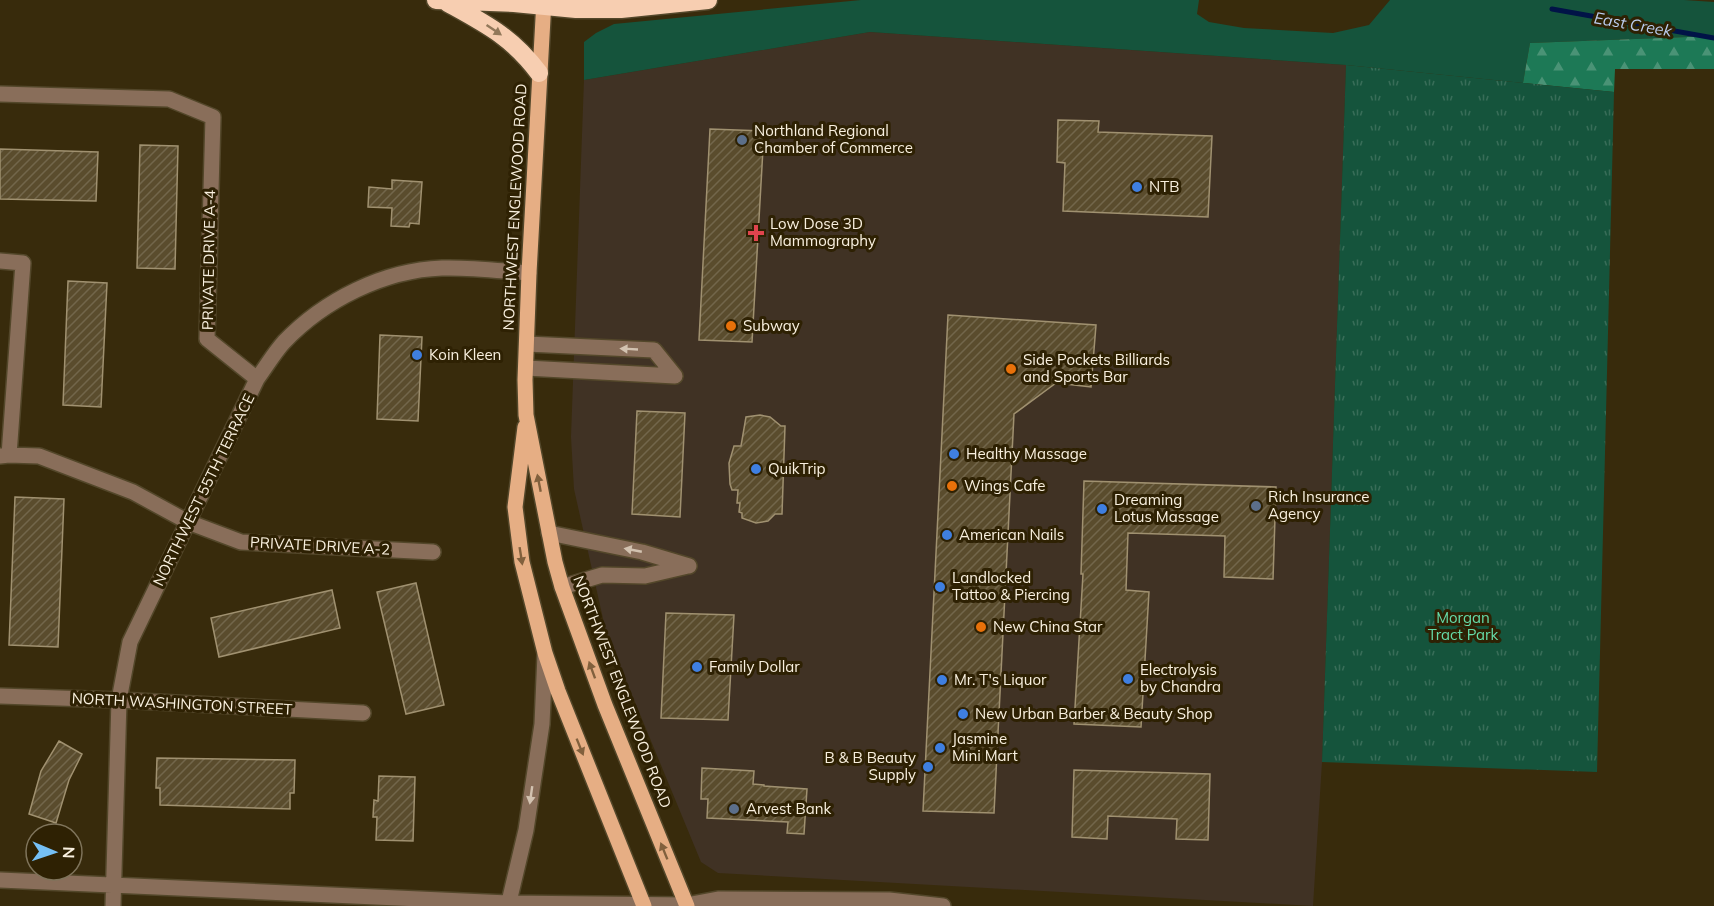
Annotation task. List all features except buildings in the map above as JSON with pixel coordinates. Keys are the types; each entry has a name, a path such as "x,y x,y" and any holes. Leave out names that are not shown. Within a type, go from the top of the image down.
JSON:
{"highway":[{"path":"440,1 544,3 576,9 621,9 708,0"},
{"path":"440,1 478,20 513,43 539,73"}],"main road":[{"name":"NORTHWEST ENGLEWOOD ROAD","path":"544,3 529,273 526,415 514,507 522,562 545,653 644,905"},
{"name":"NORTHWEST ENGLEWOOD ROAD","path":"526,415 562,587 605,705 687,906"}],"street":[{"name":"PRIVATE DRIVE A-4","path":"0,94 169,99 213,117 207,339 257,379"},
{"path":"0,261 23,263 5,455"},
{"name":"NORTHWEST 55TH TERRACE","path":"112,906 119,700 130,642 257,379 284,343 305,323 329,305 383,279 439,268 529,273"},
{"path":"526,368 675,376 654,350 527,344"},
{"name":"PRIVATE DRIVE A-2","path":"5,455 39,456 133,492 188,522 241,542 433,552"},
{"path":"549,533 642,552 689,566 645,576 602,575 562,587"},
{"path":"508,904 526,830 542,724 545,653"},
{"name":"NORTH WASHINGTON STREET","path":"0,696 363,713"},
{"path":"0,880 508,904 687,906 718,899 752,899 889,900 943,906"}],"shaded area":[{"path":"870,32 1346,65 1322,762 1313,906 718,873 701,862 606,632 574,489 571,437 584,80"}],"green space":[{"path":"861,0 1199,0 1197,14 1209,22 1244,28 1333,33 1369,25 1390,0 1684,0 1714,2 1714,36 1530,43 1523,83 1346,65 870,32 584,80 584,42 614,24"},
{"path":"1714,36 1714,69 1615,69 1614,92 1523,83 1530,43"},
{"name":"Morgan Tract Park","path":"1346,65 1614,92 1597,772 1322,762"}],"waterway":[{"name":"East Creek","path":"1552,9 1714,38"}],"place":[{"name":"Northland Regional Chamber of Commerce","path":"742,140"},
{"name":"NTB","path":"1137,187"},
{"name":"Low Dose 3D Mammography","path":"756,233"},
{"name":"Subway","path":"731,326"},
{"name":"Koin Kleen","path":"417,355"},
{"name":"Side Pockets Billiards and Sports Bar","path":"1011,369"},
{"name":"Healthy Massage","path":"954,454"},
{"name":"QuikTrip","path":"756,469"},
{"name":"Wings Cafe","path":"952,486"},
{"name":"Rich Insurance Agency","path":"1256,506"},
{"name":"Dreaming Lotus Massage","path":"1102,509"},
{"name":"American Nails","path":"947,535"},
{"name":"Landlocked Tattoo & Piercing","path":"940,587"},
{"name":"New China Star","path":"981,627"},
{"name":"Family Dollar","path":"697,667"},
{"name":"Electrolysis by Chandra","path":"1128,679"},
{"name":"Mr. T's Liquor","path":"942,680"},
{"name":"New Urban Barber & Beauty Shop","path":"963,714"},
{"name":"Jasmine Mini Mart","path":"940,748"},
{"name":"B & B Beauty Supply","path":"928,767"},
{"name":"Arvest Bank","path":"734,809"}]}
